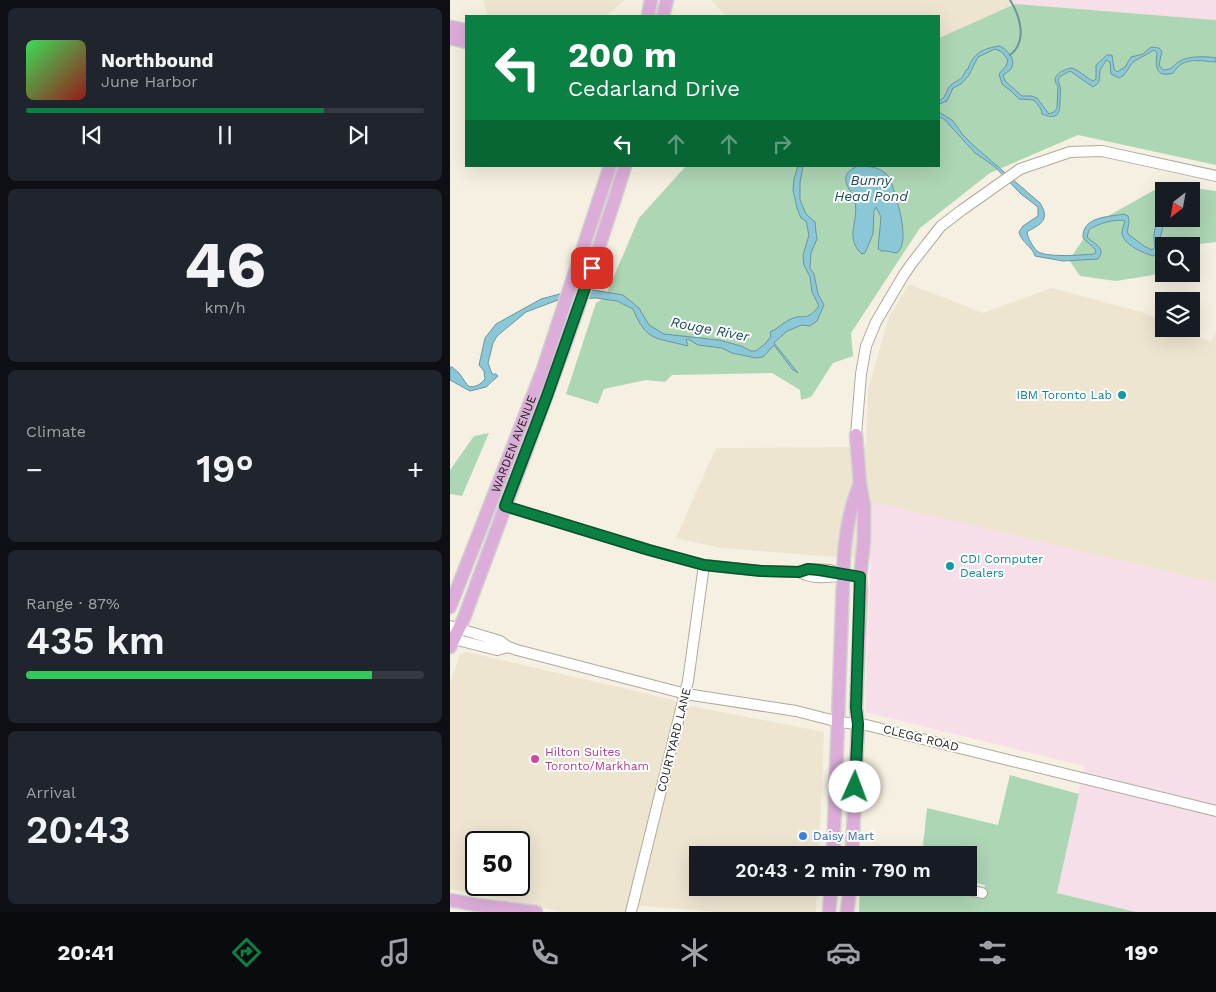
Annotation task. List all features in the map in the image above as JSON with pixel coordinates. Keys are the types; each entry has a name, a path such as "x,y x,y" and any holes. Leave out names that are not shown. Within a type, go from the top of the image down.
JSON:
{"main road":[{"path":"648,15 651,0"},
{"path":"663,15 667,0"},
{"path":"450,26 465,30"},
{"path":"450,38 465,42"},
{"name":"WARDEN AVENUE","path":"450,607 542,372 610,167"},
{"name":"WARDEN AVENUE","path":"452,636 547,396 625,167"},
{"path":"852,846 858,724 856,708 861,610 860,577 864,541 864,505 860,484 856,435"},
{"path":"832,846 839,722 844,555 849,521 855,495 860,484"},
{"path":"849,521 864,521"},
{"path":"844,575 860,577"},
{"path":"829,912 830,896"},
{"path":"847,912 849,896"},
{"path":"450,900 536,912"}],"street":[{"path":"856,435 858,390 866,346 876,322 903,276 941,226 1020,170 1070,152 1096,151 1216,176"},
{"path":"505,506 704,565 761,571 799,572 808,569 830,570 844,575"},
{"name":"COURTYARD LANE","path":"631,912 686,694 704,565"},
{"name":"CLEGG ROAD","path":"452,636 497,650 508,647 686,694 796,711 839,722 858,724 1216,811"},
{"path":"977,892 982,893"}],"shaded area":[{"path":"483,0 624,0 608,15 488,15"},
{"path":"711,0 1016,0 1015,4 940,38 940,15 725,15"},
{"path":"1016,0 1216,0 1216,20 1015,4"},
{"path":"909,284 983,313 1052,288 1155,317 1155,337 1199,337 1211,342 1216,332 1216,583 874,503 871,558 721,548 676,538 716,448 866,447 868,389 889,317"},
{"path":"873,502 1216,583 1216,912 1136,912 1057,893 1084,766 865,712"},
{"path":"467,652 674,700 676,703 824,732 819,846 689,846 689,896 817,896 816,912 718,912 627,905 625,912 563,912 484,896 530,896 530,831 465,831 465,892 450,889 450,683 460,654"}],"green space":[{"path":"1015,4 1216,20 1216,165 1078,135 990,173 920,228 851,333 853,356 833,363 811,397 801,400 800,390 772,373 672,375 665,382 646,380 604,389 598,404 566,394 596,303 605,297 639,218 685,167 940,167 940,38"},
{"path":"1200,189 1216,191 1216,242 1200,244 1200,237 1155,237 1155,274 1153,275 1116,281 1080,276 1069,260 1089,231 1108,216 1155,190 1155,228 1200,228"},
{"path":"489,433 462,496 450,494 450,470 474,436"},
{"path":"1010,775 1079,794 1057,893 1136,912 859,912 860,896 973,896 982,898 985,885 977,883 977,846 923,846 927,808 998,825"}],"water":[{"path":"1000,46 1006,50 1013,63 1010,70 1003,75 1005,81 1022,96 1037,98 1049,114 1057,108 1058,86 1055,80 1058,74 1072,68 1093,81 1096,79 1096,65 1107,55 1112,55 1114,69 1117,72 1125,67 1131,57 1143,54 1151,47 1159,48 1162,51 1159,65 1163,70 1171,68 1183,59 1193,57 1216,58 1216,62 1187,62 1182,64 1173,73 1163,74 1158,70 1156,63 1157,53 1154,50 1133,62 1124,75 1119,78 1111,74 1110,62 1106,60 1100,71 1099,82 1093,87 1070,71 1059,77 1060,106 1058,113 1051,116 1042,114 1041,109 1034,100 1019,99 1002,84 999,74 1006,66 1008,60 1002,52 995,49 978,57 969,75 961,84 953,88 947,101 940,104 940,100 944,97 949,87 963,77 976,55 989,48"},
{"path":"940,113 953,121 974,146 1040,203 1044,213 1043,220 1027,233 1037,251 1048,255 1094,254 1096,252 1095,249 1083,238 1087,225 1104,217 1124,214 1129,219 1128,234 1152,250 1155,247 1155,255 1140,251 1130,245 1122,233 1125,221 1117,220 1101,224 1089,230 1087,237 1096,244 1101,252 1098,259 1063,261 1035,256 1019,232 1023,226 1038,216 1038,207 1021,194 994,166 975,153 944,119 940,117"},
{"path":"798,167 803,167 800,200 806,214 815,222 817,239 811,253 810,268 814,274 818,294 824,305 817,321 810,326 802,325 787,331 774,343 798,373 792,369 774,345 763,357 756,358 732,353 722,348 698,345 688,339 686,340 687,346 660,339 654,337 643,328 633,309 617,301 596,298 558,300 526,312 497,336 493,343 488,363 492,374 498,376 486,387 470,391 450,380 450,367 452,367 468,386 473,387 479,384 485,379 484,371 479,365 485,338 496,324 541,299 582,288 623,295 639,308 649,325 664,334 719,340 756,351 766,343 771,336 770,332 795,317 808,316 819,306 812,292 810,277 804,265 803,255 809,235 806,221 801,218 797,208 793,190"},
{"name":"Bunny Head Pond","path":"855,167 871,167 883,171 890,178 903,228 901,247 897,253 878,249 881,217 876,207 874,211 873,234 865,253 862,254 857,248 853,236 855,202 846,180 850,170"},
{"path":"1155,228 1163,228 1160,237 1155,237 1155,247 1154,238"}],"waterway":[{"path":"1010,0 1017,13 1021,36 1016,49 1010,55"}],"place":[{"name":"IBM Toronto Lab","path":"1122,395"},
{"name":"CDI Computer Dealers","path":"950,566"},
{"name":"Hilton Suites Toronto/Markham","path":"535,759"},
{"name":"Daisy Mart","path":"803,836"}],"route":[{"path":"592,268 547,396 505,506 704,565 761,571 799,572 808,569 830,570 844,575 860,577 861,605 856,708 858,724 855,787"}],"water label":[{"name":"Rouge River","path":"710,329"}]}
